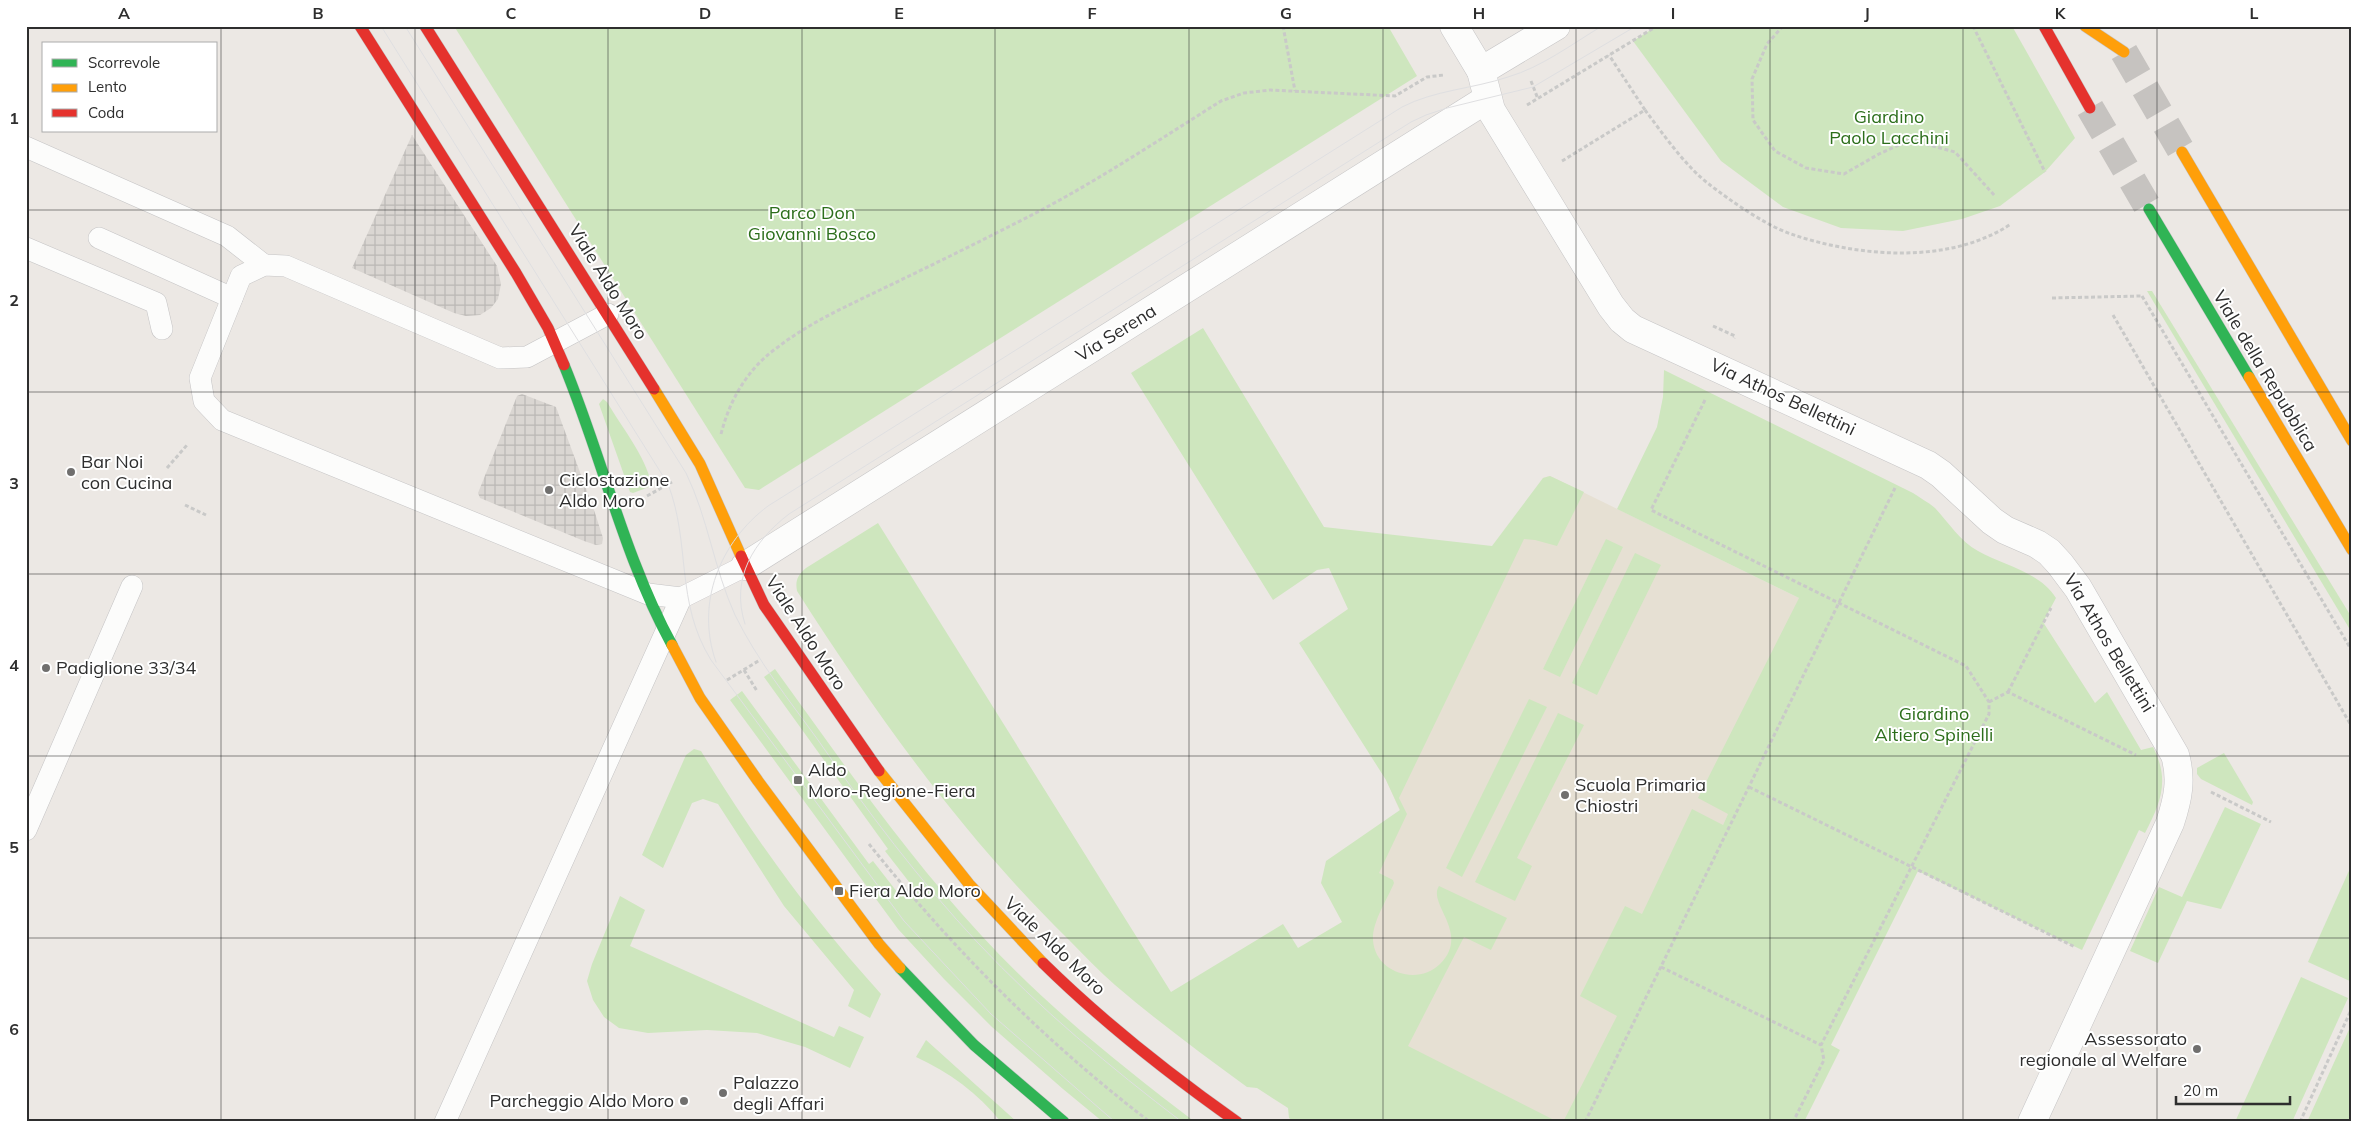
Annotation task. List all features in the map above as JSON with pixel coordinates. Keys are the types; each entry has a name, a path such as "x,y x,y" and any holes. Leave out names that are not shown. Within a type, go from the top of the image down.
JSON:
{"main road":[{"path":"360,26 516,273 555,343 580,404 628,547 665,633 700,698 758,781 879,944 926,996 974,1044 1064,1122"},
{"name":"Viale Aldo Moro","path":"425,26 608,314 700,464 764,605 918,824 961,876 1016,936 1106,1020 1237,1122"},
{"path":"2044,26 2090,108"},
{"path":"2086,26 2124,52 2109,26"},
{"path":"2182,152 2352,441"},
{"name":"Viale della Repubblica","path":"2149,209 2352,550"}],"street":[{"name":"Via Athos Bellettini","path":"1454,26 1480,71 1491,110 1611,306 1622,320 1634,329 1928,465 1941,474 1992,522 2050,552 2078,588 2175,755 2180,777 2179,789 2170,823 2032,1122"},
{"path":"1480,71 1556,26"},
{"name":"Via Serena","path":"745,566 1487,99"}],"lane":[{"path":"26,147 227,236 264,265"},
{"path":"100,238 232,298"},
{"path":"26,248 156,304 162,329"},
{"path":"608,314 527,357 500,358 286,266 264,265 241,276 200,378 204,401 222,420 648,594 681,598 745,566"},
{"path":"26,830 132,586"},
{"path":"445,1122 681,598"}],"path":[{"path":"1283,26 1295,91"},
{"path":"1520,110 1657,26"},
{"path":"1783,26 1767,44 1752,80 1753,120 1775,151 1806,168 1844,174 1910,140 1955,152 1995,196"},
{"path":"1973,26 2045,172"},
{"path":"1609,55 1645,110 1668,140 1708,184 1763,220 1789,233 1840,248 1904,252 1951,248 1993,236 2011,224"},
{"path":"721,437 727,411 736,392 748,375 776,348 814,323 1019,222 1111,169 1221,101 1244,93 1295,91 1395,96 1427,76"},
{"path":"1561,161 1645,110"},
{"path":"1555,154 1566,170"},
{"path":"2052,298 2142,296 2352,651"},
{"path":"2113,315 2352,727"},
{"path":"1710,324 1735,336 1651,510 1966,666 1989,702 1989,714 1910,866 1821,1045 1824,1060 1793,1122"},
{"path":"167,468 187,445"},
{"path":"1585,1122 1896,485"},
{"path":"185,505 206,515"},
{"path":"1989,702 2008,692 2052,606"},
{"path":"733,677 753,664"},
{"path":"744,670 757,691"},
{"path":"2008,692 2144,759"},
{"path":"1749,787 2082,950"},
{"path":"2206,790 2271,822"},
{"path":"869,844 917,904 988,981 1067,1054 1150,1122"},
{"path":"1661,967 1821,1045"},
{"path":"2300,1122 2352,1008"}],"shaded area":[{"path":"412,135 497,266 501,284 498,299 491,308 480,315 466,316 454,313 352,268"},
{"path":"522,394 556,407 595,513 603,538 602,544 596,545 584,541 480,498 478,493 517,396"},
{"name":"Scuola Primaria Chiostri","path":"1550,476 1799,598 1826,614 1578,1122 1295,1122 1289,1118 1367,907 1400,811 1386,780 1543,478"}],"green space":[{"name":"Parco Don Giovanni Bosco","path":"454,26 1388,26 1417,76 759,490 745,488"},
{"name":"Giardino Paolo Lacchini","path":"1657,26 2012,26 2075,138 2045,172 2000,206 1962,219 1903,231 1841,228 1783,207 1721,161 1633,41"},
{"path":"2147,291 2152,291 2352,618 2352,633"},
{"path":"1203,328 1324,527 1492,546 1543,478 1550,476 1584,492 1557,546 1524,539 1399,798 1407,814 1379,873 1393,880 1394,883 1377,919 1373,933 1376,951 1381,961 1389,968 1399,973 1421,974 1431,971 1440,964 1448,952 1451,941 1447,920 1438,901 1437,893 1439,886 1507,918 1491,950 1464,937 1408,1046 1558,1122 1295,1122 1289,1118 1288,1108 1257,1088 1247,1087 1115,985 1030,900 957,817 923,773 858,684 797,591 796,584 798,578 806,568 878,523 1171,992 1283,924 1298,948 1342,922 1321,883 1326,861 1400,810 1386,780 1299,643 1348,609 1329,568 1317,570 1273,600 1131,373"},
{"name":"Giardino Altiero Spinelli","path":"1664,370 1913,493 1935,508 1960,537 1972,547 2040,581 2056,598 2043,622 2095,703 2107,692 2141,750 2153,747 2161,770 2161,791 2155,811 2145,833 2139,830 2082,950 1918,871 1831,1045 1840,1050 1804,1122 1563,1122 1617,1016 1580,996 1625,906 1642,914 1692,809 1723,825 1728,814 1698,798 1799,598 1617,509 1657,427 1663,397"},
{"path":"603,399 607,402 639,452 651,483 649,487 633,493 630,492 599,404"},
{"path":"1606,539 1623,547 1560,677 1543,669"},
{"path":"1635,553 1661,565 1597,695 1572,683"},
{"path":"775,669 899,838 953,903 1005,961 1084,1033 1195,1122 1103,1122 992,1027 944,979 898,929 730,700 742,691 869,864 873,861 901,897 913,887 885,851 888,849 764,677"},
{"path":"1529,699 1547,707 1462,877 1446,868"},
{"path":"1558,713 1584,725 1517,858 1532,866 1515,901 1475,882"},
{"path":"694,749 701,751 785,877 831,936 881,994 870,1018 848,1006 854,990 784,906 718,804 703,799 692,803 663,868 642,855 686,755"},
{"path":"2224,753 2253,802 2252,805 2201,779 2197,774 2197,768"},
{"path":"2225,807 2261,824 2221,909 2187,901 2158,963 2130,951 2159,887 2182,897"},
{"path":"2352,864 2352,982 2308,962"},
{"path":"620,896 645,910 630,946 834,1037 839,1026 864,1037 850,1068 805,1047 757,1033 707,1030 648,1033 619,1028 604,1017 593,1000 587,981"},
{"path":"2301,977 2348,998 2292,1122 2235,1122"},
{"path":"2352,1023 2352,1122 2307,1122"},
{"path":"926,1040 1017,1122 1001,1122 983,1102 962,1084 940,1069 916,1057"}],"tunnel":[{"path":"2124,52 2182,152"},
{"path":"2090,108 2149,209"}],"tram line":[{"path":"381,26 668,484 675,506 692,616 711,660 904,921 991,1014 1115,1122"},
{"path":"405,26 686,473 694,490 735,615 753,648 774,679 855,793 894,844 935,895 978,943 1076,1037 1182,1122"},
{"path":"716,662 710,640 709,618 711,596 716,575 737,537 768,506 1402,107 1427,97 1521,73 1602,26"},
{"path":"745,624 741,607 741,591 743,576 748,562 765,536 789,514 1411,122 1447,108 1533,87 1636,26"}],"traffic: fast":[{"path":"2149,209 2249,377"},
{"path":"564,365 640,577 672,645"},
{"path":"900,968 974,1045 1064,1122"}],"traffic: slow":[{"path":"2085,26 2124,52"},
{"path":"2182,152 2352,441"},
{"path":"2249,377 2352,550"},
{"path":"654,389 700,464 741,556"},
{"path":"672,645 700,698 758,781 879,944 900,968"},
{"path":"879,771 969,884 1043,963"}],"traffic: jam":[{"path":"360,26 516,273 548,328 564,365"},
{"path":"425,26 654,389"},
{"path":"2044,26 2090,108"},
{"path":"741,556 764,605 879,771"},
{"path":"1043,963 1137,1047 1237,1122"}],"place":[{"name":"Bar Noi con Cucina","path":"71,472"},
{"name":"Ciclostazione Aldo Moro","path":"549,490"},
{"name":"Padiglione 33/34","path":"46,668"},
{"name":"Aldo Moro-Regione-Fiera","path":"798,780"},
{"name":"Scuola Primaria Chiostri","path":"1565,795"},
{"name":"Fiera Aldo Moro","path":"839,891"},
{"name":"Assessorato regionale al Welfare","path":"2197,1049"},
{"name":"Palazzo degli Affari","path":"723,1093"},
{"name":"Parcheggio Aldo Moro","path":"684,1101"}]}
